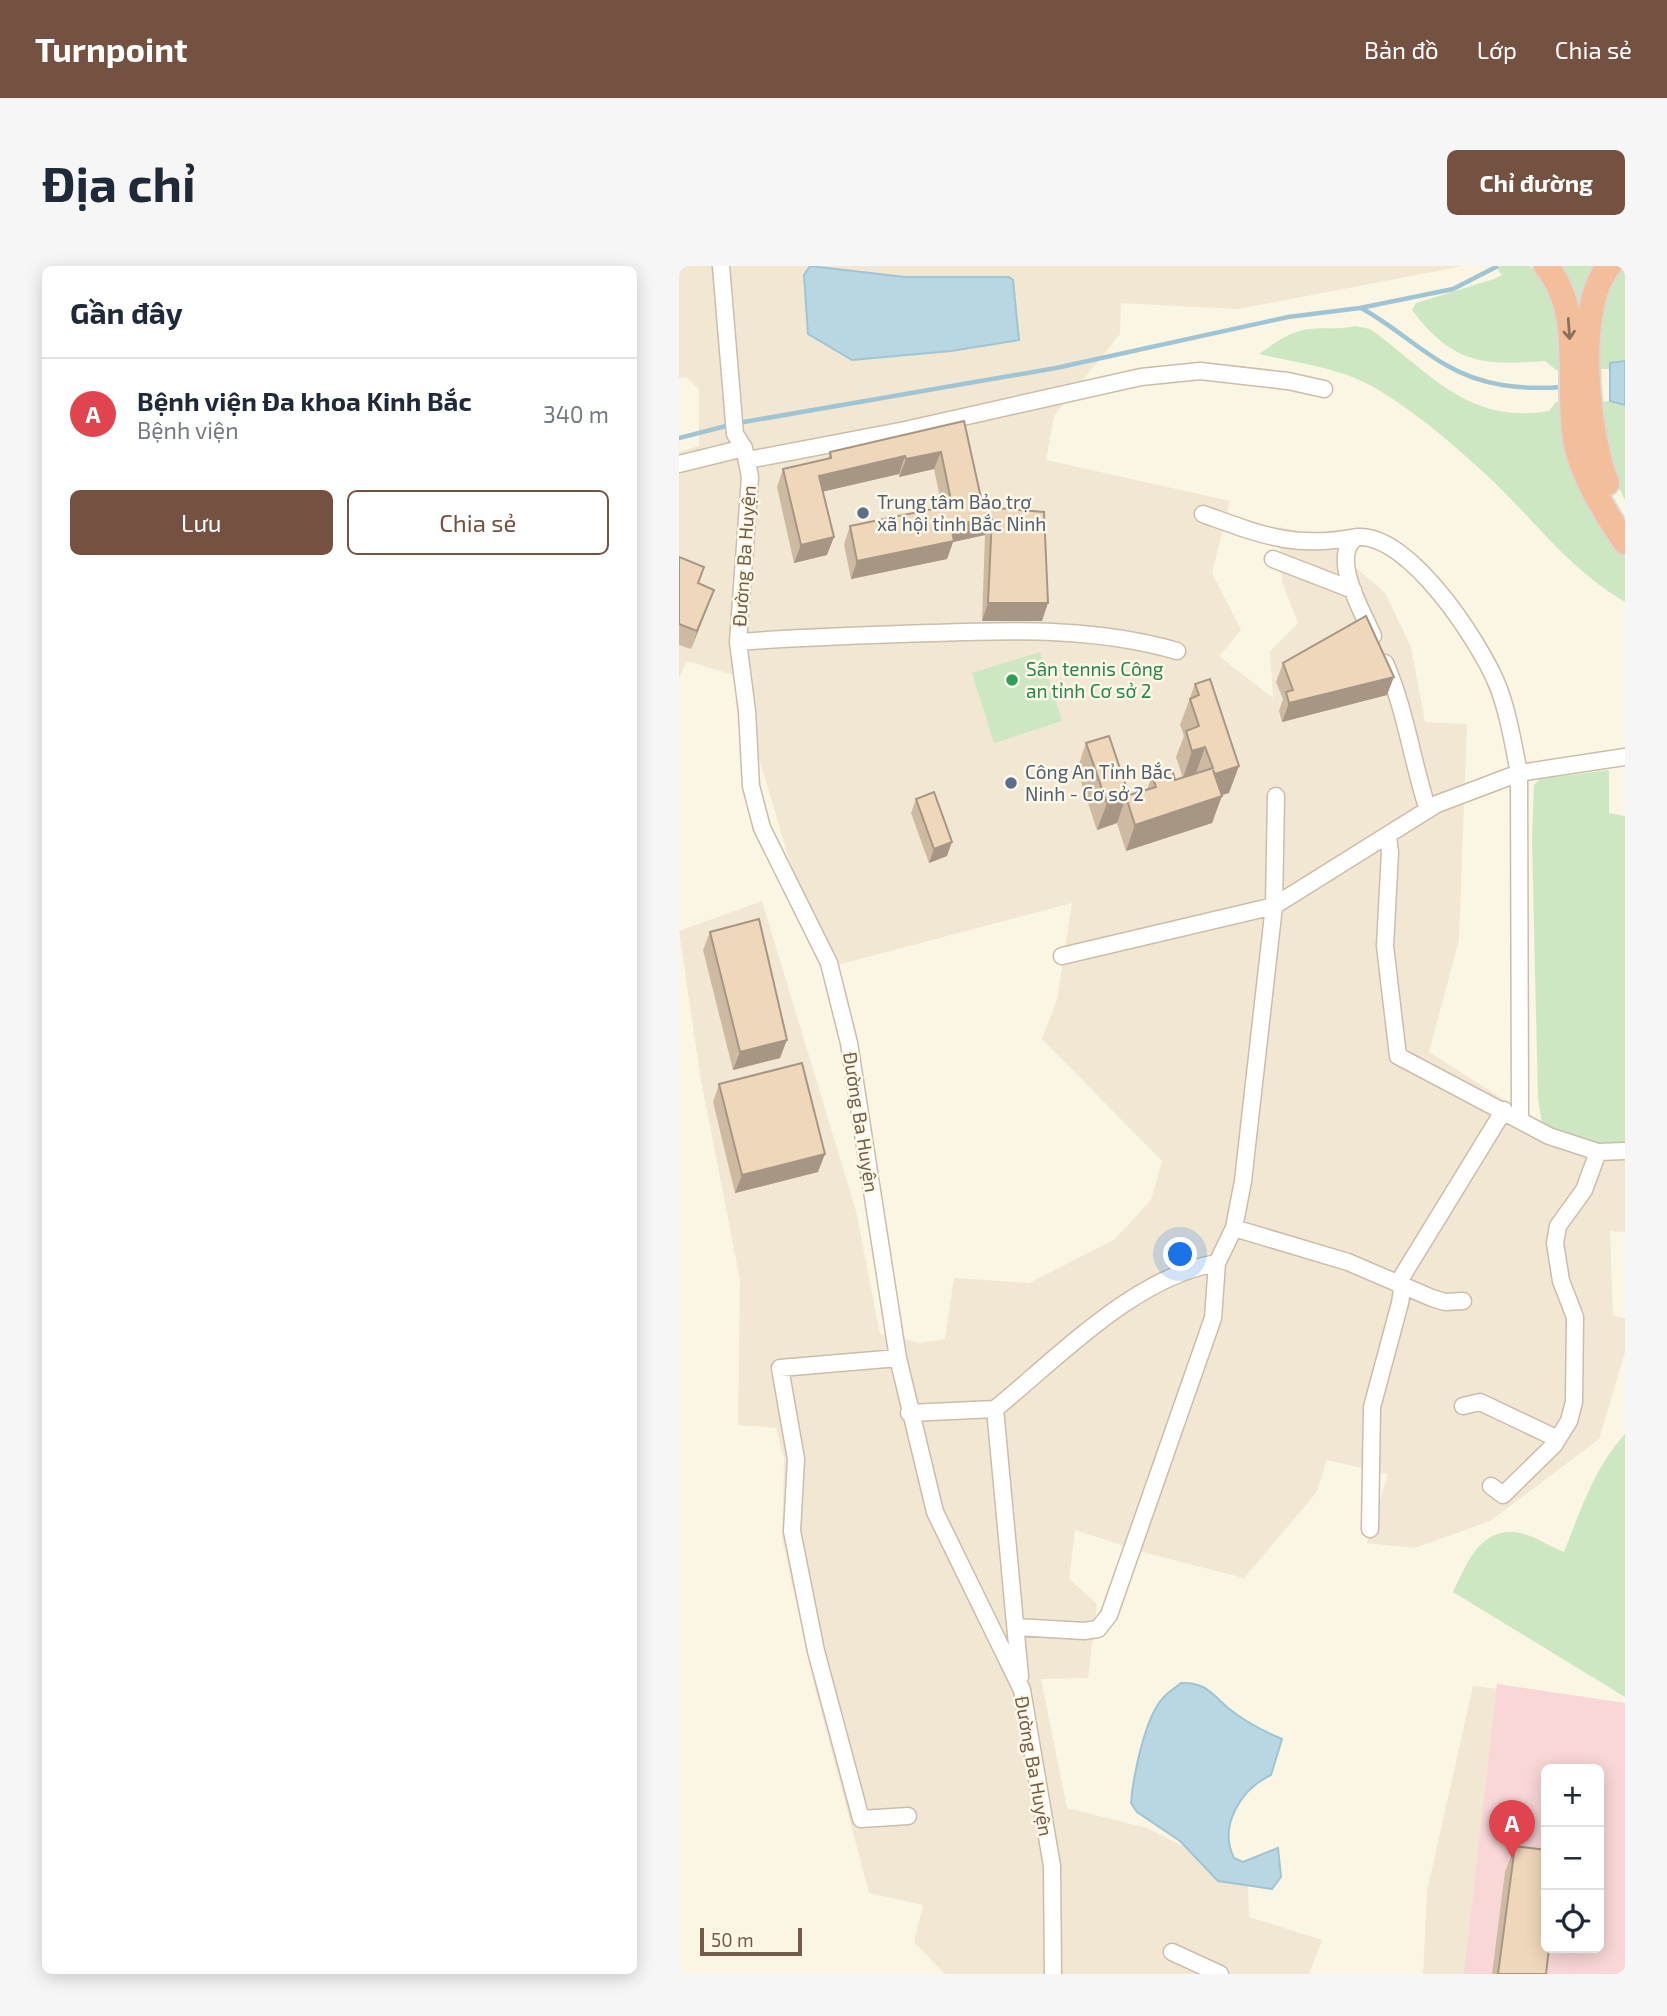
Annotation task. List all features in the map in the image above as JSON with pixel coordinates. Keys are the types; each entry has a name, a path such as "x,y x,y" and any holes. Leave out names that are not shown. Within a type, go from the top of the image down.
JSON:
{"highway":[{"path":"1546,266 1556,281 1568,316 1571,382 1579,455 1604,511 1625,542"},
{"path":"1609,266 1597,283 1590,306 1591,416 1598,459 1611,494 1625,517"}],"street":[{"name":"Đường Ba Huyện","path":"721,266 733,402 750,477 738,642 747,711 747,763 756,813 821,944 838,992 849,1043 898,1358 909,1413 936,1512 1022,1690 1052,1866 1053,1974"},
{"path":"679,464 743,449 905,430 1141,377 1200,371 1289,381 1324,389"},
{"path":"1203,514 1285,542 1308,543 1371,537 1398,552 1458,615 1497,684 1519,773 1520,1119"},
{"path":"1357,537 1347,547 1345,557 1353,590 1400,702 1414,769 1428,810"},
{"path":"1273,559 1353,590"},
{"path":"738,642 819,636 1062,632 1136,639 1177,651"},
{"path":"1062,956 1275,906 1428,810 1519,773 1625,757"},
{"path":"1016,1627 1084,1631 1098,1629 1109,1615 1213,1318 1217,1264 1234,1228 1243,1181 1275,906 1276,796"},
{"path":"1388,837 1390,852 1385,946 1398,1056 1549,1136 1598,1152 1625,1151"},
{"path":"1398,1283 1504,1110"},
{"path":"1491,1486 1503,1495 1558,1439 1569,1421 1574,1402 1577,1354 1575,1317 1561,1281 1555,1242 1558,1226 1584,1189 1598,1152"},
{"path":"1234,1228 1309,1248 1445,1302 1463,1301"},
{"path":"909,1413 995,1409 1117,1308 1188,1268 1217,1264"},
{"path":"1370,1529 1372,1407 1400,1303 1402,1290 1398,1283"},
{"path":"898,1358 780,1368 796,1459 792,1531 816,1651 853,1794 861,1819 908,1816"},
{"path":"1463,1406 1480,1402 1558,1439"},
{"path":"995,1409 1022,1690"},
{"path":"1172,1952 1220,1974"}],"shaded area":[{"path":"679,266 1463,266 1238,309 1121,303 1120,334 1054,416 1046,460 1230,501 1212,573 1241,630 1219,656 1273,698 1270,651 1298,623 1282,582 1279,527 1318,535 1385,593 1411,647 1425,722 1467,724 1459,940 1429,1052 1542,1124 1625,1148 1625,1232 1610,1231 1613,1316 1625,1318 1625,1352 1599,1439 1490,1521 1415,1548 1367,1543 1388,1474 1327,1460 1316,1493 1244,1578 1146,1553 1075,1530 1069,1579 1097,1604 1088,1678 1041,1679 1067,1808 1147,1828 1248,1879 1249,1917 1322,1940 1309,1974 945,1974 914,1942 923,1905 869,1893 814,1684 782,1539 784,1458 776,1428 738,1425 740,1280 701,1080 679,931 762,901 856,1211 880,1334 920,1343 945,1339 954,1278 1029,1283 1114,1240 1151,1200 1162,1161 1042,1039 1057,1000 1072,903 822,969 734,675 687,661 679,678 679,452 699,446 699,389 686,377 679,378"},
{"path":"1497,1684 1625,1703 1625,1974 1464,1974"},
{"path":"1473,1686 1625,1704 1625,1974 1423,1974 1427,1891"}],"green space":[{"path":"1495,266 1530,266 1540,276 1548,288 1557,314 1565,370 1556,370 1545,361 1503,363 1470,357 1441,341 1412,310 1416,303 1502,275"},
{"path":"1554,266 1597,266 1582,323"},
{"path":"1625,266 1625,361 1610,363 1610,369 1599,369 1599,304 1621,267"},
{"path":"1355,326 1370,329 1431,377 1472,402 1495,410 1520,413 1549,411 1556,402 1566,402 1618,549 1625,557 1625,602 1572,562 1495,483 1453,445 1393,399 1350,376 1259,354 1296,332"},
{"path":"1610,401 1625,405 1625,500 1609,468 1600,402"},
{"path":"1040,652 1062,721 994,743 972,673"},
{"path":"1609,770 1609,813 1625,816 1625,1148 1597,1146 1542,1124 1538,1098 1532,840 1534,785 1540,779"},
{"path":"1625,1434 1625,1697 1453,1592 1478,1547 1497,1534 1524,1534 1564,1552 1597,1475"}],"water":[{"path":"810,266 905,277 1009,277 1013,280 1019,340 951,351 852,360 808,334 804,275"},
{"path":"1625,361 1625,405 1610,401 1610,363"},
{"path":"1181,1683 1202,1687 1241,1717 1282,1739 1271,1775 1250,1789 1242,1799 1235,1810 1229,1834 1234,1858 1243,1862 1278,1848 1281,1877 1272,1889 1218,1881 1180,1841 1137,1812 1131,1803 1145,1733 1163,1698"}],"building":[{"path":"964,421 983,507 1044,512 1048,603 988,603 992,517 951,526 954,541 857,561 850,526 952,505 941,452 906,459 905,456 819,476 834,537 801,545 783,469 831,458 830,452"},
{"path":"679,557 704,567 698,583 714,590 697,631 679,624"},
{"path":"1366,616 1394,677 1289,703 1286,692 1293,690 1283,663"},
{"path":"1210,679 1239,766 1215,774 1213,770 1222,796 1135,825 1126,797 1107,803 1086,743 1109,736 1129,795 1156,787 1152,775 1172,769 1175,780 1213,768 1205,747 1192,751 1186,731 1199,726 1190,699 1199,695 1195,684"},
{"path":"934,792 952,842 934,849 916,799"},
{"path":"759,919 787,1040 740,1052 710,932"},
{"path":"802,1063 825,1154 742,1175 719,1084"},
{"path":"1515,1846 1541,1849 1541,1953 1548,1953 1546,1974 1498,1974"}],"waterway":[{"path":"738,423 1056,368 1288,317 1360,308 1453,289 1496,267"},
{"path":"1361,308 1435,358 1474,378 1517,387 1562,387"},
{"path":"679,438 730,425"}],"place":[{"name":"Trung tâm Bảo trợ xã hội tỉnh Bắc Ninh","path":"863,513"},
{"name":"Sân tennis Công an tỉnh Cơ sở 2","path":"1012,680"},
{"name":"Công An Tỉnh Bắc Ninh - Cơ sở 2","path":"1011,783"},
{"name":"Bệnh viện Đa khoa Kinh Bắc","path":"1512,1858"}]}
